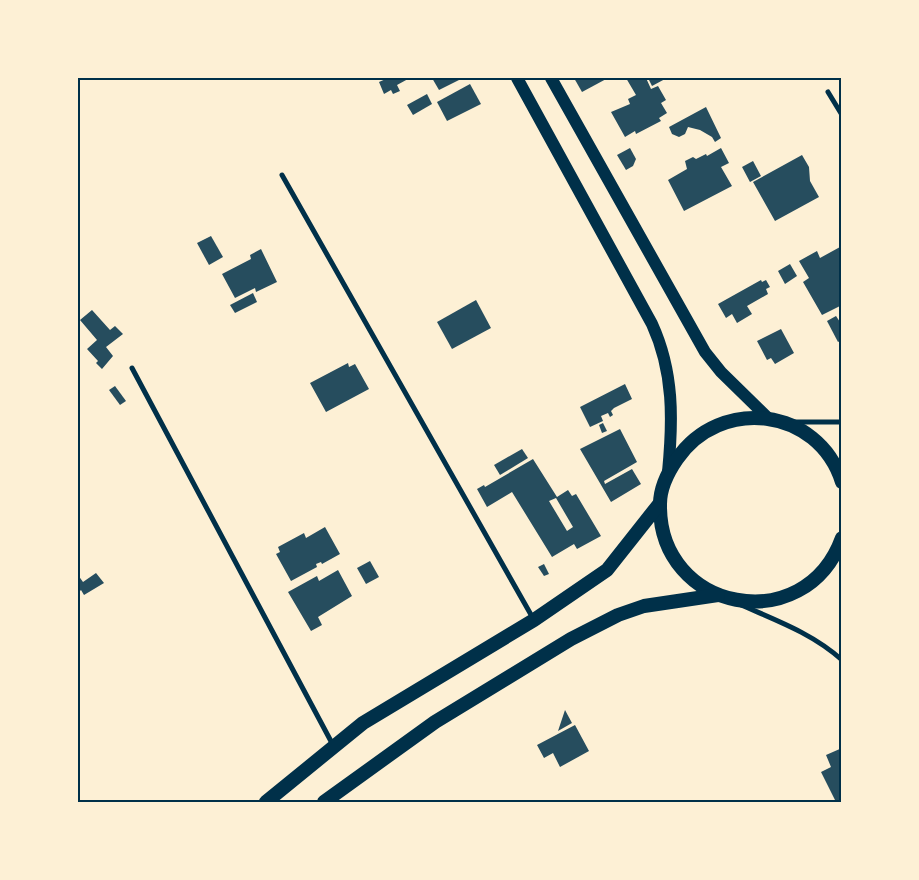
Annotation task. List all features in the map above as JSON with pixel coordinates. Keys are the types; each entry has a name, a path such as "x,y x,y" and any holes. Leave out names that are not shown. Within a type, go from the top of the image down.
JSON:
{"highway":[{"path":"724,597 700,586 677,564 663,535 660,503 668,472 686,445 710,428 738,418 774,420 796,427 820,445 837,469 842,482"},
{"path":"266,802 363,723 534,620 607,570 660,503"},
{"path":"324,802 435,722 571,639 618,615 644,606 724,597 762,602 793,594 818,578 836,554 841,540"}],"main road":[{"path":"517,78 652,324 663,350 672,406 668,472"},
{"path":"551,78 705,352 721,372 774,420"}],"street":[{"path":"828,92 842,115"},
{"path":"282,175 534,620"},
{"path":"132,368 334,746"},
{"path":"774,420 842,422"},
{"path":"724,597 797,630 831,650 842,660"}],"building":[{"path":"388,78 408,79 397,85 400,91 393,94 391,90 384,94 379,82"},
{"path":"432,78 463,78 439,90"},
{"path":"574,78 608,78 582,92"},
{"path":"626,78 646,78 651,89 658,86 666,100 661,103 667,113 659,118 661,121 636,134 635,131 625,137 611,112 630,104 628,99 636,95"},
{"path":"648,78 664,78 665,79 652,86"},
{"path":"470,84 481,104 447,121 437,102"},
{"path":"427,94 432,104 413,115 407,105"},
{"path":"706,107 721,138 715,142 712,137 700,130 688,127 685,134 679,137 672,134 669,127"},
{"path":"630,148 636,159 633,166 626,170 617,155"},
{"path":"721,148 729,163 721,167 732,186 684,211 668,180 687,169 685,161 693,157 696,159 706,154 707,156"},
{"path":"802,155 809,167 810,181 819,197 775,221 753,182"},
{"path":"753,161 761,176 750,182 742,167"},
{"path":"211,236 223,257 209,265 197,243"},
{"path":"840,247 842,250 842,305 822,315 803,282 809,278 799,261 817,251 820,258"},
{"path":"261,249 277,282 256,292 255,288 235,298 222,274 251,259 250,255"},
{"path":"790,264 797,276 785,284 778,271"},
{"path":"761,280 762,282 766,280 770,287 766,289 768,294 747,306 752,314 737,323 732,314 726,318 718,304"},
{"path":"253,293 257,302 235,313 230,305"},
{"path":"476,300 491,328 452,349 437,322"},
{"path":"92,310 110,330 115,326 123,334 106,347 113,356 102,369 96,363 98,361 87,349 97,340 80,320"},
{"path":"836,316 842,325 842,340 838,342 827,321"},
{"path":"781,329 794,353 775,364 771,358 767,360 757,341"},
{"path":"348,363 349,367 355,364 369,389 326,412 310,383"},
{"path":"625,384 632,399 614,408 611,411 613,415 610,417 608,413 601,416 603,421 590,427 580,407"},
{"path":"115,386 126,401 120,405 109,390"},
{"path":"603,423 607,431 602,433 599,425"},
{"path":"620,429 637,462 604,481 605,484 632,469 641,484 611,502 580,449"},
{"path":"522,449 528,458 500,475 494,465"},
{"path":"533,459 557,497 568,490 572,496 576,494 601,536 577,549 574,544 552,557 512,492 487,507 477,489 484,485 485,487","holes":["556,498 573,527 567,531 549,501"]},
{"path":"325,527 340,554 322,564 321,562 316,564 317,567 291,581 276,554 280,552 278,547 304,533 306,538"},
{"path":"370,561 379,577 366,584 357,568"},
{"path":"544,564 549,574 544,576 538,567"},
{"path":"338,570 352,596 318,617 322,625 311,631 288,592 317,576 319,581"},
{"path":"96,573 104,583 84,595 81,590 78,593 78,575 83,582"},
{"path":"565,710 572,723 558,731"},
{"path":"575,725 589,751 560,767 553,753 544,758 537,745"},
{"path":"842,748 842,802 836,802 821,772 831,767 826,755"}]}
